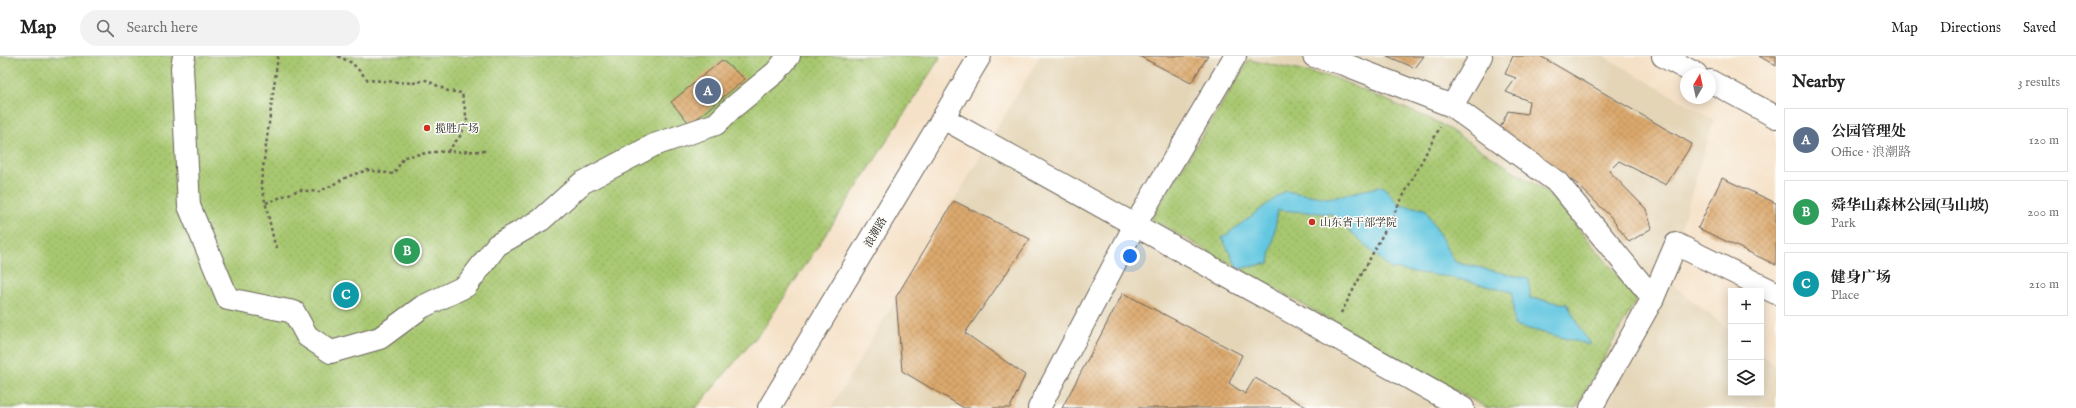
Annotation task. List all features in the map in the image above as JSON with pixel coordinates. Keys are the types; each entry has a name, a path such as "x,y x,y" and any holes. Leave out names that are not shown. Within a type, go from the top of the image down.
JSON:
{"street":[{"path":"184,56 182,68 188,206 228,300 294,312 307,336 332,352 380,338 422,307 466,286 497,245 541,220 582,183 654,145 716,124 731,109 776,72 789,56"},
{"name":"浪潮路","path":"769,408 980,56"},
{"path":"1039,408 1135,225 1235,56"},
{"path":"1314,56 1344,64 1452,106 1558,183 1653,298"},
{"path":"1452,106 1481,56"},
{"path":"1662,56 1685,68"},
{"path":"1716,84 1776,117"},
{"path":"943,118 1463,408"},
{"path":"1591,408 1653,298 1676,244 1776,292"}],"path":[{"path":"277,248 274,241 261,183 278,56"},
{"path":"338,56 352,63 368,80 413,83 426,80 448,91 462,93 467,120 461,135 448,151"},
{"path":"1330,334 1452,106"},
{"path":"266,203 299,190 319,192 349,176 368,170 394,174 404,157 432,152 486,151"}],"shaded area":[{"name":"山东省干部学院","path":"1040,56 1604,56 1680,100 1680,104 1686,104 1714,120 1665,279 1728,329 1728,396 1764,396 1764,356 1776,366 1776,408 831,408"}],"green space":[{"path":"0,56 941,56 867,172 763,329 696,408 0,408"},
{"path":"1249,60 1335,78 1439,123 1548,193 1637,298 1576,408 1487,408 1151,219"}],"water":[{"path":"1383,186 1399,205 1425,209 1455,262 1529,279 1530,298 1567,304 1590,345 1514,325 1512,292 1449,277 1391,269 1332,214 1278,210 1269,263 1238,269 1222,238 1285,191 1328,198"}],"building":[{"path":"1139,56 1208,56 1191,83"},
{"path":"1387,56 1424,56 1415,68"},
{"path":"1513,56 1540,56 1692,144 1666,185 1619,161 1609,171 1646,209 1652,228 1629,242 1610,216 1577,184 1500,128 1508,111 1527,114 1529,101 1506,92 1516,78 1505,74"},
{"path":"1759,56 1776,56 1776,66"},
{"path":"722,60 745,79 690,124 671,102"},
{"path":"1722,178 1776,203 1776,265 1698,228"},
{"path":"954,201 1030,239 965,333 1025,375 1010,408 964,408 902,371 896,297"},
{"path":"1123,293 1242,355 1229,383 1245,394 1255,378 1308,408 1062,408"}],"place":[{"name":"公园管理处","path":"708,91"},
{"name":"揽胜广场","path":"427,128"},
{"name":"山东省干部学院","path":"1312,222"},
{"name":"舜华山森林公园(马山坡)","path":"407,251"},
{"name":"健身广场","path":"346,295"}]}
